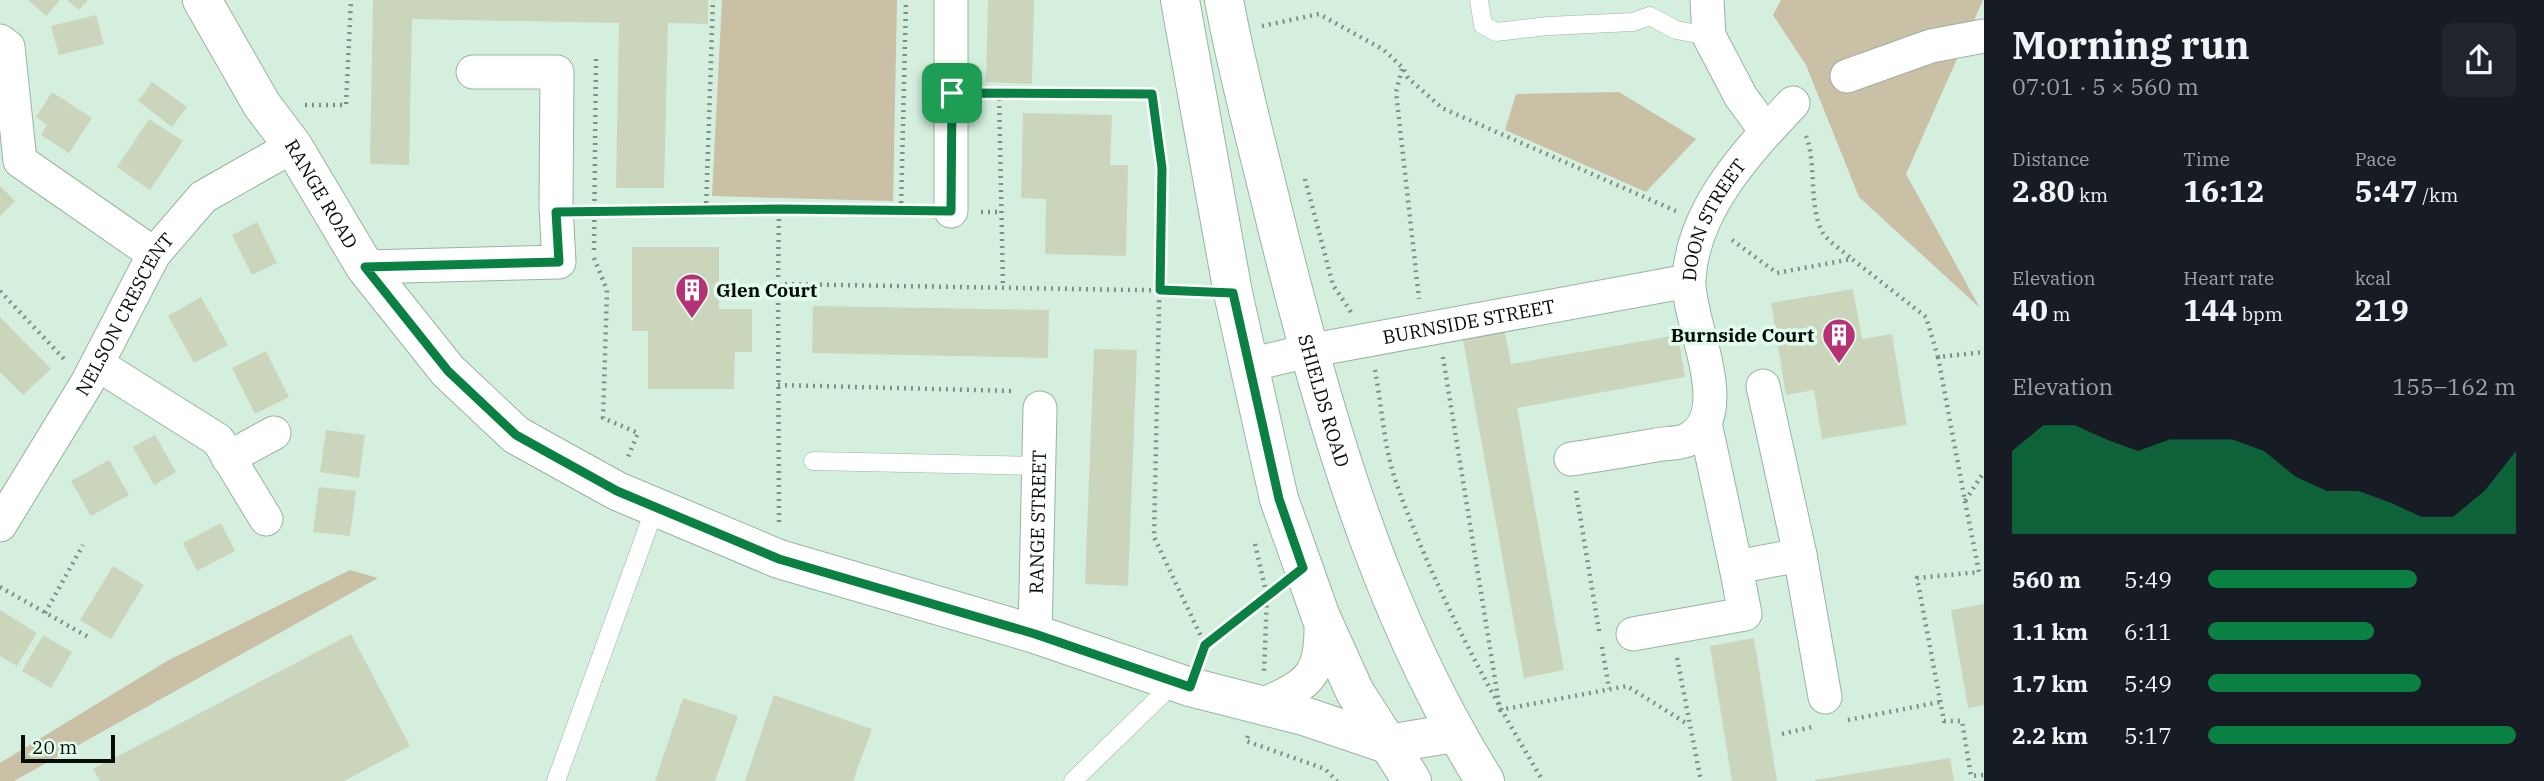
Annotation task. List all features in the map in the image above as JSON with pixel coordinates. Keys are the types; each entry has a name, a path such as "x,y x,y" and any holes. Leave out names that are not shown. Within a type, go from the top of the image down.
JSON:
{"main road":[{"name":"RANGE ROAD","path":"202,0 262,105 293,146 365,267 448,371 516,435 617,491 779,559 1035,634 1183,684 1262,705 1387,744 1455,733"},
{"path":"1180,0 1233,293 1279,499 1321,617 1355,692 1412,781"},
{"name":"SHIELDS ROAD","path":"1246,25 1308,351 1366,538 1408,643 1455,733 1485,781"}],"street":[{"path":"951,0 951,211"},
{"path":"1707,0 1709,36 1741,97 1766,131"},
{"path":"1847,76 1931,47 1984,36"},
{"path":"0,41 8,47 20,161 154,254"},
{"path":"365,267 559,262 556,212 557,72 473,72"},
{"name":"DOON STREET","path":"1705,422 1712,399 1688,281 1698,232 1714,200 1766,131 1793,103"},
{"name":"NELSON CRESCENT","path":"0,525 92,373 154,254 202,197 293,146"},
{"name":"BURNSIDE STREET","path":"1249,365 1308,351 1688,281"},
{"path":"92,373 218,440 266,519"},
{"path":"1763,386 1800,555 1827,715"},
{"name":"RANGE STREET","path":"1035,634 1040,408"},
{"path":"1571,459 1688,440 1705,422"},
{"path":"1633,634 1745,614 1705,422"},
{"path":"228,458 274,433"},
{"path":"1735,567 1800,555"},
{"path":"1262,705 1299,689 1319,662 1321,617"}],"lane":[{"path":"1479,0 1483,25 1496,32 1560,25 1633,22 1650,16 1676,30 1709,36"},
{"path":"813,461 1038,467"},
{"path":"556,781 655,508"},
{"path":"1073,781 1183,684"}],"path":[{"path":"262,105 346,104 351,0"},
{"path":"706,210 713,0"},
{"path":"901,210 906,0"},
{"path":"1246,25 1320,14 1384,50 1403,68 1408,78 1442,108 1664,208 1705,218 1719,226 1739,247 1777,273 1852,259"},
{"path":"596,55 594,259 607,290 603,418 638,433 617,491"},
{"path":"1403,68 1396,92 1416,295 1438,327 1500,710"},
{"path":"999,92 1003,288"},
{"path":"952,93 1152,94 1162,168 1154,537 1205,645"},
{"path":"1793,103 1810,146 1813,194 1823,233 1926,317 1938,356 1979,572 1917,578 1944,721 1962,721 1971,776 1984,775"},
{"path":"1301,168 1333,285 1370,341 1396,483 1446,600 1500,710 1543,781"},
{"path":"779,209 779,559"},
{"path":"556,212 779,209 1001,212"},
{"path":"778,285 1233,293"},
{"path":"0,291 92,373"},
{"path":"1938,356 1984,352"},
{"path":"778,385 1040,392 1040,408"},
{"path":"1571,459 1609,689"},
{"path":"1965,501 1984,472"},
{"path":"45,612 83,545"},
{"path":"1183,684 1205,645 1303,568"},
{"path":"0,587 90,638"},
{"path":"1676,650 1701,781"},
{"path":"1500,710 1628,686 1689,725"},
{"path":"1782,733 1827,715 1940,702"}],"shaded area":[{"path":"722,0 897,0 893,201 712,196"},
{"path":"1781,0 1983,0 1906,174 1980,308 1859,197 1806,65 1773,15"},
{"path":"1619,92 1696,139 1646,192 1505,130 1516,94"},
{"path":"350,570 378,578 14,781 0,781 0,763 167,661"}],"building":[{"path":"28,0 60,0 46,16"},
{"path":"67,0 88,0 79,10"},
{"path":"373,0 708,0 708,24 668,23 664,188 616,188 619,23 412,19 409,165 370,164"},
{"path":"988,0 1034,0 1032,84 986,82"},
{"path":"96,15 104,44 59,55 51,26"},
{"path":"152,82 187,107 172,127 138,101"},
{"path":"52,92 92,118 69,153 41,135 47,125 36,117"},
{"path":"1023,113 1112,115 1110,165 1128,165 1126,256 1045,254 1046,199 1021,198"},
{"path":"149,119 183,141 150,190 117,167"},
{"path":"0,186 15,201 0,216"},
{"path":"257,222 277,263 252,275 232,235"},
{"name":"Glen Court","path":"632,247 719,247 719,309 752,309 752,352 735,352 734,389 648,389 648,331 632,331"},
{"name":"Burnside Court","path":"1853,289 1862,339 1892,334 1907,425 1822,439 1814,390 1786,395 1771,303"},
{"path":"201,297 228,345 194,363 168,316"},
{"path":"813,306 1049,310 1048,358 812,353"},
{"path":"0,317 51,369 23,395 0,372"},
{"path":"1504,327 1511,364 1678,335 1685,377 1517,408 1564,670 1524,678 1462,334"},
{"path":"1094,349 1137,350 1128,586 1085,584"},
{"path":"266,351 289,397 255,414 232,368"},
{"path":"326,430 365,435 359,478 320,472"},
{"path":"155,435 176,472 154,485 133,447"},
{"path":"109,460 129,495 91,516 71,481"},
{"path":"319,487 356,491 350,536 313,532"},
{"path":"221,523 235,551 197,571 183,543"},
{"path":"113,566 144,585 111,639 80,620"},
{"path":"1984,604 1984,705 1968,708 1951,610"},
{"path":"0,610 37,633 17,666 0,656"},
{"path":"351,634 410,746 344,781 100,781 93,769"},
{"path":"43,635 72,652 51,688 22,671"},
{"path":"1754,638 1777,781 1732,781 1710,646"},
{"path":"774,695 872,729 853,781 745,781"},
{"path":"683,698 738,716 715,781 655,781"},
{"path":"1950,758 1954,781 1815,781 1815,780"}],"place":[{"name":"Glen Court","path":"692,320"},
{"name":"Burnside Court","path":"1839,365"}],"route":[{"path":"952,93 1152,94 1162,168 1160,290 1233,293 1279,499 1303,568 1205,645 1190,687 1035,634 779,559 617,491 516,435 448,371 365,267 559,262 556,212 779,209 951,211 952,93"}]}
